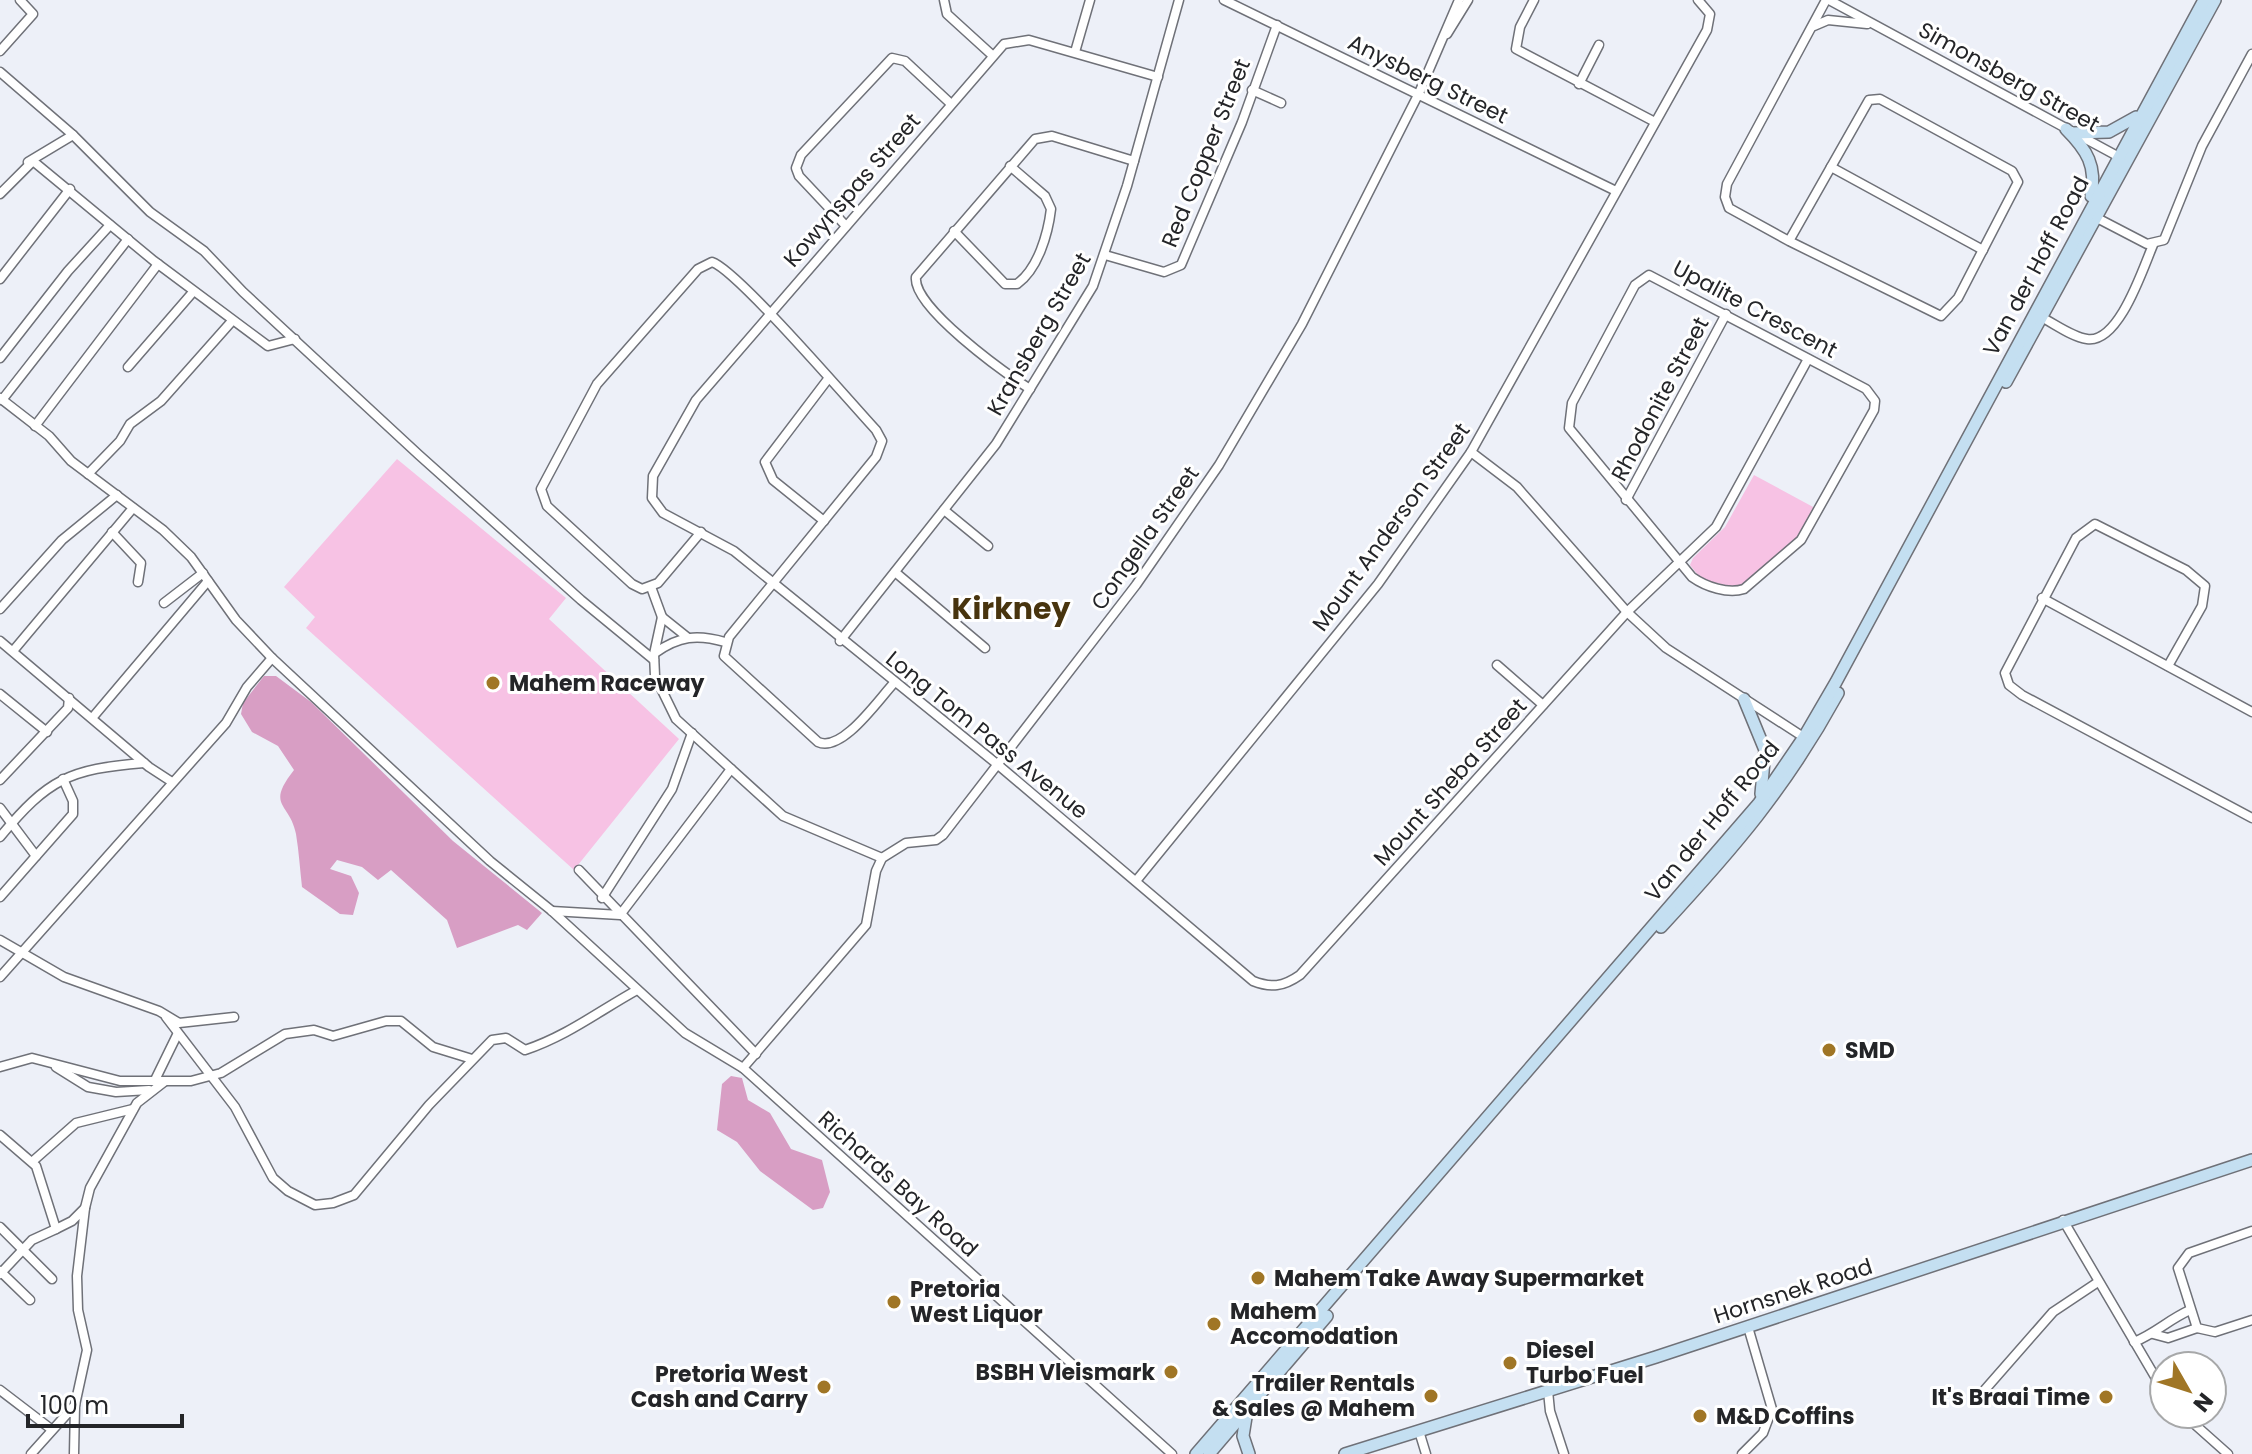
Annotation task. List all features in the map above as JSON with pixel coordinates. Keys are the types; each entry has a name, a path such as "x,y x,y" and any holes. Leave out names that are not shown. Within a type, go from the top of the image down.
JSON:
{"main road":[{"name":"Van der Hoff Road","path":"1207,1452 1762,815 1808,740 2097,218 2141,113 2204,0"},
{"name":"Van der Hoff Road","path":"1207,1452 1759,803 1808,740 2089,208 2123,159 2215,0"},
{"path":"2070,131 2109,132 2141,113"},
{"path":"2070,131 2093,166 2089,208"},
{"path":"1744,699 1765,750 1765,776 1759,803"},
{"name":"Hornsnek Road","path":"1345,1454 1748,1327 2063,1220 2252,1160"},
{"path":"1248,1407 1243,1436 1249,1454"}],"street":[{"path":"0,51 33,14 20,0"},
{"path":"944,0 947,14 992,55"},
{"path":"1075,52 1090,0"},
{"name":"Kransberg Street","path":"840,641 996,444 1093,286 1134,161 1179,0"},
{"name":"Anysberg Street","path":"1224,0 1616,191"},
{"name":"Congella Street","path":"882,858 906,843 936,840 943,835 1136,585 1219,465 1302,324 1419,93 1447,34 1459,0"},
{"name":"Congella Street","path":"1447,34 1468,0"},
{"path":"1534,0 1520,27 1516,49 1655,122"},
{"name":"Mount Anderson Street","path":"1136,881 1378,584 1471,452 1710,23 1710,14 1698,0"},
{"path":"1789,241 1869,100 1880,99 2016,175 2017,188 1951,309 1941,316 1789,241 1734,211 1727,204 1726,191 1828,0"},
{"name":"Simonsberg Street","path":"1828,0 2123,159"},
{"path":"1812,26 1828,20 1879,27"},
{"name":"Red Copper Street","path":"1105,255 1164,272 1173,271 1181,265 1277,25"},
{"name":"Kowynspas Street","path":"652,498 653,476 683,418 950,103 1004,44 1016,39 1075,52 1158,77"},
{"path":"1579,84 1599,45"},
{"path":"2041,317 2088,339 2104,336 2125,308 2153,245 2168,235 2202,146 2252,54"},
{"path":"846,226 799,176 796,168 801,155 892,58 905,61 950,103"},
{"path":"0,72 73,135 150,212 204,251 295,339 581,600 654,657"},
{"path":"1252,90 1281,103"},
{"path":"0,194 27,163 73,135"},
{"path":"1030,389 975,352 915,286 918,273 1035,139 1043,136 1134,161"},
{"path":"27,163 33,161 70,189 193,292 268,346 295,339"},
{"path":"954,231 1005,284 1017,284 1026,276 1042,246 1051,209 1045,196 1010,166"},
{"path":"1831,167 1983,250"},
{"path":"0,279 70,189"},
{"path":"2097,218 2153,245"},
{"path":"0,358 68,271 110,225"},
{"path":"1,399 128,239"},
{"path":"35,426 158,264"},
{"path":"701,532 651,587 642,589 632,584 547,506 542,497 543,483 597,384 704,265 720,265 879,433 882,445 725,642 724,656 730,665 824,745 841,741 894,683"},
{"name":"Upalite Crescent","path":"1657,276 1808,359 1866,389 1875,406 1808,530 1759,580 1738,591 1705,585 1678,562 1574,438 1567,421 1572,403 1642,277 1657,276"},
{"path":"128,367 193,292"},
{"name":"Rhodonite Street","path":"1626,500 1726,314"},
{"path":"88,474 120,441 130,424 161,401 232,321"},
{"name":"Mount Sheba Street","path":"1300,975 1627,612 1722,517 1808,359"},
{"path":"824,521 773,480 765,462 828,379"},
{"name":"Richards Bay Road","path":"1,399 88,474 163,530 206,577 236,620 272,658 490,861 552,911 685,1033 743,1068 1172,1454"},
{"path":"1471,452 1517,487 1627,612 1666,648 1808,740"},
{"path":"0,609 62,540 117,495"},
{"name":"Long Tom Pass Avenue","path":"652,498 663,513 734,551 840,641 997,764 1253,981 1268,987 1281,985 1300,975"},
{"path":"13,651 133,508"},
{"path":"944,510 988,546"},
{"path":"2168,666 2202,606 2205,586 2186,570 2095,524 2081,531 2007,662 2005,673 2012,689 2252,818"},
{"path":"112,532 141,563 138,582"},
{"path":"895,572 985,648"},
{"path":"164,603 206,577"},
{"path":"93,717 179,619 206,577"},
{"path":"651,587 662,617 687,637 725,642"},
{"path":"2042,598 2252,712"},
{"path":"662,617 654,657 655,676 668,707 783,816 882,858 876,871 866,925 743,1068"},
{"path":"654,657 687,637"},
{"path":"0,641 144,763 172,782"},
{"path":"0,977 230,717 247,687 272,658"},
{"path":"1497,665 1543,705"},
{"path":"0,694 47,732"},
{"path":"0,780 68,708 69,698"},
{"path":"602,898 672,789 692,733"},
{"path":"0,837 47,786 80,770 144,763"},
{"path":"620,915 731,769"},
{"path":"0,897 73,814 73,801 63,779"},
{"path":"0,808 36,856"},
{"path":"579,870 602,898 756,1054"},
{"path":"552,911 620,915"},
{"path":"0,940 64,977 166,1017 186,1023 234,1017"},
{"path":"166,1017 250,1130 273,1178 288,1191 322,1206 354,1195 472,1059 496,1038 506,1038 525,1050 555,1039 637,990"},
{"path":"1,1065 39,1059 120,1081 191,1081 212,1077 285,1034 314,1030 333,1036 386,1021 401,1021 433,1047 472,1059"},
{"path":"155,1080 177,1035"},
{"path":"25,1059 58,1068 88,1087 116,1092 149,1090 169,1080"},
{"path":"74,1454 75,1405 87,1350 78,1310 77,1276 85,1208 90,1188 134,1109 149,1090"},
{"path":"33,1161 76,1123 134,1109"},
{"path":"0,1135 33,1161 56,1229"},
{"path":"30,1300 0,1272 44,1232 72,1221 85,1208"},
{"path":"2063,1220 2148,1365"},
{"path":"0,1227 52,1279"},
{"path":"2197,1328 2178,1268 2179,1262 2189,1253 2252,1231"},
{"path":"1975,1401 2053,1312 2098,1282"},
{"path":"2134,1342 2153,1334 2163,1322 2190,1310"},
{"path":"2153,1334 2168,1338 2197,1328 2215,1332 2252,1320"},
{"path":"1742,1454 1763,1433 1772,1409 1748,1327"},
{"path":"0,1390 51,1429"},
{"path":"1548,1391 1550,1411 1564,1454"},
{"path":"31,1454 75,1405"},
{"path":"2201,1430 2228,1454"},
{"path":"1419,1431 1426,1454"}],"shaded area":[{"name":"Mahem Raceway","path":"397,459 566,598 549,619 679,739 574,870 306,628 315,617 284,587"},
{"path":"1754,475 1815,508 1805,530 1749,583 1737,588 1701,579 1690,565 1693,558 1725,527"},
{"path":"264,676 276,676 311,702 453,841 542,913 527,930 518,925 457,948 447,920 391,870 378,880 362,867 337,860 330,869 351,876 359,893 353,915 340,914 302,887 296,834 280,798 294,770 278,746 252,732 241,714 243,703"},
{"path":"731,1076 742,1078 748,1100 770,1113 791,1149 822,1160 830,1192 823,1208 813,1210 760,1171 737,1142 717,1130 722,1084"}],"place":[{"name":"Mahem Raceway","path":"493,683"},
{"name":"SMD","path":"1829,1050"},
{"name":"Mahem Take Away Supermarket","path":"1258,1278"},
{"name":"Pretoria West Liquor","path":"894,1302"},
{"name":"Mahem Accomodation","path":"1214,1324"},
{"name":"Diesel Turbo Fuel","path":"1510,1363"},
{"name":"BSBH Vleismark","path":"1171,1372"},
{"name":"Pretoria West Cash and Carry","path":"824,1387"},
{"name":"Trailer Rentals & Sales @ Mahem","path":"1431,1396"},
{"name":"It's Braai Time","path":"2106,1397"},
{"name":"M&D Coffins","path":"1700,1416"}],"district":[{"name":"Kirkney","path":"1011,608"}]}
